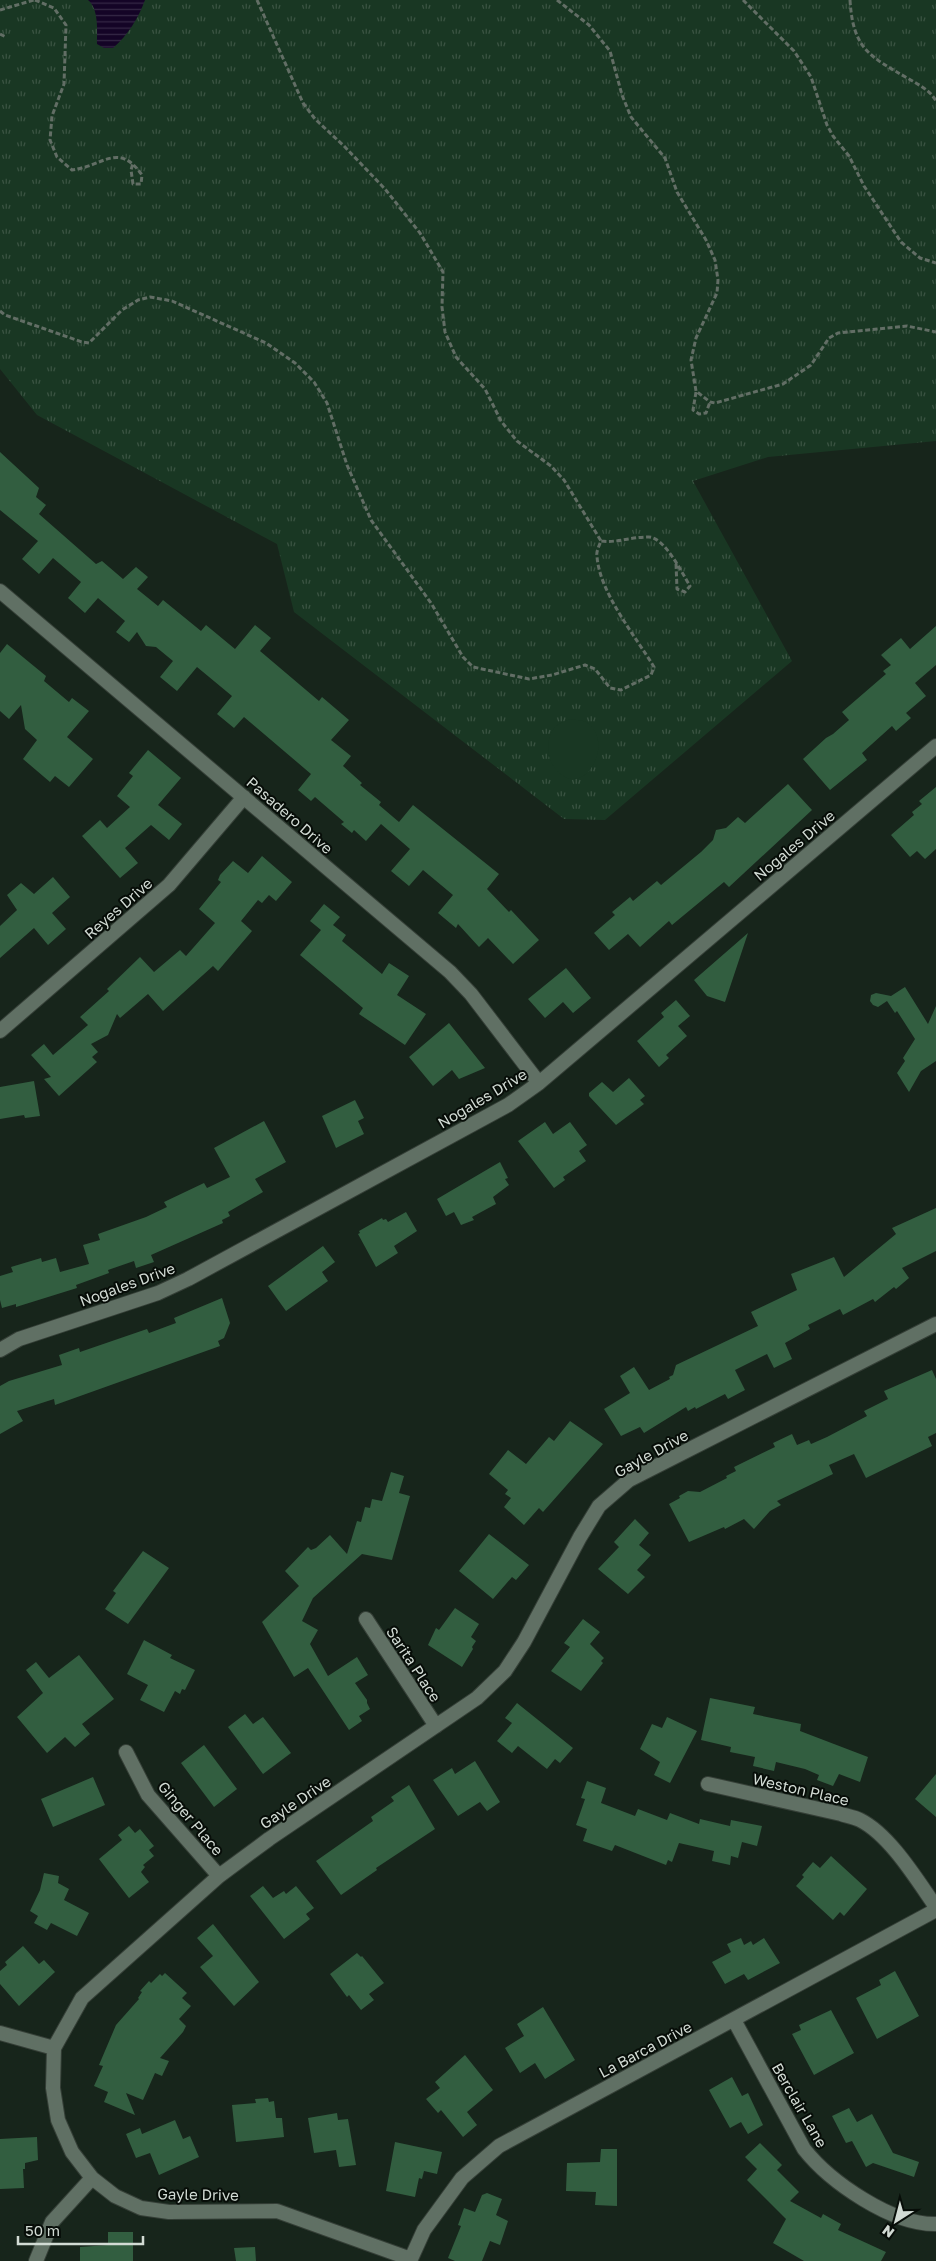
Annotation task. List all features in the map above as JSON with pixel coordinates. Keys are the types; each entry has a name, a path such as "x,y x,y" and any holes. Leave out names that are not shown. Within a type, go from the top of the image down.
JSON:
{"street":[{"name":"Pasadero Drive","path":"0,591 450,972 471,994 539,1083"},
{"name":"Nogales Drive","path":"0,1350 19,1339 158,1293 188,1279 508,1105 539,1083 936,746"},
{"name":"Reyes Drive","path":"0,1031 169,885 244,797"},
{"name":"Gayle Drive","path":"410,2260 277,2211 170,2212 141,2208 115,2196 92,2178 72,2152 58,2120 53,2088 54,2048 82,1998 219,1876 269,1839 477,1698 505,1671 524,1642 580,1536 599,1506 629,1480 936,1324"},
{"name":"Sarita Place","path":"366,1618 436,1726"},
{"name":"Ginger Place","path":"126,1752 148,1795 219,1876"},
{"name":"Weston Place","path":"708,1784 860,1820 879,1835 905,1864 936,1909"},
{"name":"La Barca Drive","path":"410,2260 424,2230 462,2178 499,2146 936,1909"},
{"name":"Berclair Lane","path":"734,2020 804,2149 817,2166 839,2184 879,2208 916,2221 936,2224"},
{"path":"0,2033 54,2048"},
{"path":"36,2261 52,2222 92,2178"}],"path":[{"path":"0,10 34,0 54,8 66,25 64,84 52,116 50,140 57,158 72,170 84,168 110,156 122,156 133,163 142,175 141,184 133,184 131,170 133,163"},
{"path":"256,0 303,103 315,119 385,189 420,234 443,272 442,307 445,332 456,357 485,389 501,420 517,441 551,466 564,480 601,542"},
{"path":"557,0 589,26 610,51 630,117 665,158 677,192 706,240 715,260 718,280 717,293 696,338 691,360 696,391 693,410 699,414 706,413 710,402"},
{"path":"743,0 794,51 811,77 827,125 833,136 849,156 864,186 901,242 920,258 936,263"},
{"path":"850,0 852,25 865,50 883,64 926,90 936,101"},
{"path":"0,34 6,37"},
{"path":"0,311 5,315 89,343 122,310 138,300 150,298 172,301 266,344 295,362 314,382 327,402 347,465 371,520 431,603 463,658 473,667 529,679 552,675 585,665 595,668 610,688 621,690 651,675 654,667 611,596 601,574 596,555 601,542"},
{"path":"696,391 710,402 728,400 755,390 783,384 811,365 829,338 838,333 907,326 936,332"},
{"path":"601,542 616,543 650,536 659,540 676,563 690,586 685,592 677,589 676,563"}],"green space":[{"path":"0,0 936,0 936,441 768,457 693,481 792,661 605,820 564,819 294,612 277,544 37,415 0,369"},
{"path":"571,719 586,722 595,731 598,743 597,756 592,767 584,775 574,779 563,776 552,764 548,750 550,736 554,728 560,723"}],"shaded area":[{"path":"88,0 145,0 136,20 123,38 113,48 104,48 97,44 96,14"}],"building":[{"path":"0,452 39,488 36,497 46,505 39,514 96,564 102,561 123,579 136,567 148,577 137,589 158,606 163,600 201,631 206,625 235,649 255,625 271,638 260,651 319,701 322,697 349,720 331,740 351,756 343,766 362,783 360,785 381,802 379,805 399,822 413,805 499,874 487,889 509,912 511,910 539,940 513,964 488,938 479,947 458,924 456,928 438,913 453,895 423,870 409,886 391,871 410,849 381,824 366,841 354,830 352,833 341,824 344,822 315,797 311,801 298,790 311,774 244,717 234,728 217,714 232,696 197,667 177,691 160,677 173,661 156,647 146,646 137,632 129,642 116,632 125,621 98,598 85,613 68,598 81,582 53,558 39,574 22,559 38,541 0,510"},
{"path":"936,626 936,665 915,683 926,696 906,713 911,718 896,731 892,726 862,753 867,760 830,790 803,759 849,720 842,712 886,674 883,671 891,665 881,655 901,638 910,649"},
{"path":"7,644 46,676 44,681 69,702 72,698 89,711 67,737 93,759 69,787 55,776 50,782 23,759 37,740 25,729 21,705 9,719 0,711 0,653"},
{"path":"148,750 181,778 158,805 182,824 169,840 151,825 125,848 138,863 120,878 82,836 100,820 107,828 130,807 117,796 133,776 129,773"},
{"path":"788,784 812,810 729,887 724,882 672,925 669,921 640,947 628,934 609,950 594,933 615,915 612,912 630,897 633,901 657,881 661,885 701,852 713,840 716,830 726,828 738,817 745,823"},
{"path":"936,787 936,849 925,859 917,851 910,857 891,835 914,815 912,812 922,804 919,801"},
{"path":"262,856 292,882 276,901 269,895 262,903 258,900 241,921 252,931 218,971 213,966 163,1011 148,994 120,1018 117,1014 108,1035 91,1044 98,1052 92,1057 97,1062 59,1096 44,1079 51,1077 31,1055 44,1044 53,1055 88,1025 80,1017 109,991 107,989 140,957 154,972 180,950 186,956 215,923 199,909 221,882 218,880 220,875 233,861 248,873"},
{"path":"53,877 70,897 52,913 66,929 48,945 34,928 0,958 0,926 17,910 7,895 21,883 34,894"},
{"path":"324,904 340,917 333,925 346,935 342,941 382,974 389,963 409,976 397,995 426,1014 405,1045 359,1014 363,1008 300,955 321,930 310,921"},
{"path":"748,933 725,1002 707,996 694,980"},
{"path":"566,968 591,998 573,1013 563,1002 545,1018 528,999"},
{"path":"905,987 928,1024 936,1006 936,1061 921,1071 909,1092 897,1073 905,1061 903,1058 915,1039 897,1011 895,1013 887,1001 878,1007 870,1001 871,995 876,993 891,996"},
{"path":"676,1000 690,1016 678,1026 687,1036 666,1055 669,1058 659,1067 637,1041 664,1017 661,1013"},
{"path":"449,1023 485,1068 459,1079 452,1070 433,1086 409,1057"},
{"path":"629,1078 645,1096 640,1100 644,1104 616,1125 589,1096 589,1093 602,1082 613,1092"},
{"path":"34,1081 40,1116 25,1118 24,1115 0,1119 0,1087"},
{"path":"355,1100 364,1118 358,1121 364,1134 336,1148 322,1116"},
{"path":"264,1121 286,1162 255,1179 263,1192 228,1212 230,1216 222,1220 223,1223 151,1255 154,1262 136,1268 134,1261 108,1270 109,1273 76,1285 77,1288 16,1307 16,1304 2,1308 0,1276 13,1272 11,1267 41,1258 42,1262 56,1258 60,1272 89,1264 83,1245 100,1240 98,1234 146,1217 167,1207 164,1202 204,1183 207,1188 230,1177 214,1148"},
{"path":"545,1122 553,1134 570,1122 587,1145 579,1151 586,1161 563,1177 565,1180 554,1188 518,1141"},
{"path":"500,1162 508,1178 505,1179 509,1185 493,1197 496,1204 472,1217 474,1220 461,1225 454,1212 446,1216 437,1199"},
{"path":"936,1208 936,1251 902,1268 909,1278 896,1289 894,1287 875,1302 873,1299 843,1315 840,1309 808,1325 810,1329 785,1343 792,1359 774,1368 767,1354 735,1370 745,1390 728,1399 725,1394 696,1409 695,1407 688,1411 686,1407 644,1433 640,1427 621,1436 604,1409 630,1393 620,1376 634,1367 649,1390 670,1379 669,1377 673,1375 676,1365 758,1326 751,1312 797,1290 791,1274 834,1257 844,1277 896,1234 892,1228"},
{"path":"406,1212 417,1231 394,1246 398,1253 376,1267 358,1234 360,1233 359,1231 382,1218 388,1222"},
{"path":"323,1246 335,1262 322,1272 328,1281 286,1311 268,1286"},
{"path":"222,1298 230,1323 224,1338 218,1341 220,1346 55,1405 54,1399 17,1411 23,1421 0,1434 0,1386 9,1381 62,1365 59,1355 79,1348 80,1352 147,1329 149,1333 176,1323 174,1318"},
{"path":"932,1370 936,1379 936,1433 928,1437 932,1446 866,1478 854,1454 829,1465 833,1474 777,1501 781,1505 770,1511 754,1529 744,1519 725,1529 724,1527 689,1542 669,1504 680,1498 679,1496 688,1491 700,1492 727,1478 726,1476 736,1471 734,1467 775,1447 773,1443 792,1434 797,1445 809,1440 811,1444 827,1437 867,1416 864,1411 888,1399 884,1391"},
{"path":"570,1421 603,1444 543,1512 539,1508 524,1525 504,1507 511,1498 505,1494 508,1490 489,1474 508,1450 526,1464 549,1437 554,1441"},
{"path":"391,1472 404,1476 399,1493 410,1496 392,1560 362,1554 313,1598 302,1621 318,1630 310,1644 328,1676 357,1657 368,1675 355,1683 367,1700 370,1709 359,1716 362,1721 349,1730 308,1668 294,1677 262,1622 299,1586 285,1571 308,1547 311,1550 316,1548 330,1535 347,1554 357,1521 361,1522 365,1507 370,1508 372,1499 382,1501"},
{"path":"635,1519 649,1533 639,1545 651,1555 637,1570 645,1577 628,1594 598,1569 619,1547 614,1542"},
{"path":"489,1534 529,1565 516,1580 512,1577 493,1599 459,1571"},
{"path":"143,1551 169,1568 128,1624 105,1609 116,1593 113,1591"},
{"path":"455,1608 479,1624 471,1637 476,1641 472,1647 473,1649 462,1667 428,1645 436,1628 439,1630"},
{"path":"583,1619 600,1632 590,1644 604,1658 601,1661 603,1663 581,1691 551,1671 570,1647 564,1643"},
{"path":"144,1640 172,1655 170,1658 195,1670 185,1690 182,1689 180,1694 175,1691 164,1712 140,1700 148,1685 127,1674"},
{"path":"79,1655 114,1699 82,1724 90,1734 75,1747 65,1737 47,1753 17,1717 43,1693 26,1670 36,1662 49,1678"},
{"path":"710,1698 755,1707 753,1714 801,1724 800,1731 868,1757 860,1782 839,1774 833,1786 817,1780 819,1775 805,1769 776,1762 774,1771 753,1766 755,1757 730,1752 731,1747 701,1740"},
{"path":"517,1703 573,1748 560,1763 555,1759 547,1769 518,1746 512,1753 497,1741 512,1723 505,1718"},
{"path":"245,1714 253,1724 263,1717 291,1753 263,1774 228,1727"},
{"path":"667,1717 697,1731 670,1783 654,1775 660,1762 640,1749 652,1724 662,1728"},
{"path":"204,1745 237,1789 214,1807 181,1763"},
{"path":"475,1761 500,1802 487,1811 480,1802 458,1816 433,1780 452,1768 455,1774"},
{"path":"936,1774 936,1817 915,1799"},
{"path":"93,1777 105,1805 53,1827 41,1799"},
{"path":"587,1781 606,1788 601,1803 635,1816 638,1809 667,1820 670,1813 699,1824 700,1819 730,1826 731,1820 762,1826 757,1846 742,1842 738,1858 731,1856 730,1865 712,1861 714,1851 679,1843 672,1862 668,1860 666,1865 615,1845 612,1851 583,1841 587,1829 576,1825 585,1799 581,1798"},
{"path":"409,1785 435,1829 376,1868 377,1870 341,1895 316,1861 373,1821 371,1817 394,1801 391,1797"},
{"path":"129,1826 135,1833 140,1829 154,1846 149,1850 154,1856 143,1865 145,1867 141,1872 149,1882 129,1898 99,1859 122,1840 118,1835"},
{"path":"831,1856 867,1889 844,1916 840,1912 833,1920 796,1886 813,1862 820,1868"},
{"path":"44,1873 59,1876 58,1883 69,1889 64,1900 89,1913 77,1936 51,1923 47,1930 34,1923 38,1916 30,1911 40,1890"},
{"path":"263,1886 273,1898 284,1891 286,1894 296,1886 314,1908 306,1914 310,1919 284,1939 250,1896"},
{"path":"213,1924 259,1982 234,2006 200,1967 213,1956 197,1938"},
{"path":"741,1938 744,1945 751,1941 753,1945 764,1938 780,1963 748,1980 744,1974 725,1984 712,1962 731,1952 727,1944"},
{"path":"23,1946 39,1964 44,1960 55,1972 19,2006 0,1984 0,1971 7,1965 5,1962"},
{"path":"357,1953 362,1956 384,1983 369,1994 374,2000 361,2010 349,1995 347,1997 330,1974"},
{"path":"895,1971 919,2016 877,2039 856,1998 881,1985 879,1980"},
{"path":"165,1973 187,1993 182,1998 191,2006 179,2019 186,2026 183,2032 160,2058 169,2061 162,2076 155,2073 143,2100 126,2093 135,2115 104,2102 108,2092 94,2086 103,2066 99,2065 116,2025 139,1999 142,1992 140,1991 149,1981 151,1983 160,1974 162,1976"},
{"path":"543,2007 575,2060 545,2079 535,2063 520,2073 505,2048 524,2036 517,2024"},
{"path":"831,2010 854,2053 814,2075 792,2034 801,2030 799,2025"},
{"path":"465,2055 493,2090 467,2112 477,2125 463,2137 441,2110 438,2113 426,2099 440,2088 435,2082"},
{"path":"732,2077 742,2096 748,2093 763,2125 748,2134 741,2122 730,2128 709,2090"},
{"path":"268,2098 269,2102 274,2101 276,2118 282,2118 284,2137 236,2142 232,2105 256,2103 255,2099"},
{"path":"849,2108 857,2122 872,2114 893,2153 919,2162 914,2177 873,2163 866,2167 852,2141 846,2143 832,2116"},
{"path":"337,2113 338,2120 348,2119 356,2165 339,2167 336,2150 314,2153 308,2118"},
{"path":"175,2120 183,2139 190,2136 199,2157 159,2175 150,2153 136,2158 126,2134 140,2128 142,2134"},
{"path":"37,2137 38,2160 25,2163 25,2169 23,2169 24,2188 0,2189 0,2139"},
{"path":"395,2142 442,2152 437,2174 424,2171 422,2179 419,2178 415,2197 386,2191"},
{"path":"760,2143 782,2165 777,2170 799,2192 790,2201 821,2218 823,2214 841,2224 838,2230 886,2252 881,2261 804,2261 773,2243 786,2219 747,2180 757,2169 745,2157"},
{"path":"601,2149 617,2149 617,2206 595,2205 596,2192 566,2191 567,2163 600,2162"},
{"path":"487,2193 502,2199 496,2215 508,2221 500,2245 490,2241 482,2261 455,2261 448,2258 461,2226 458,2225 464,2208 475,2212 482,2195"},
{"path":"108,2232 133,2232 133,2261 80,2261 80,2247 108,2245"},
{"path":"255,2247 256,2261 236,2261 234,2248"}]}
